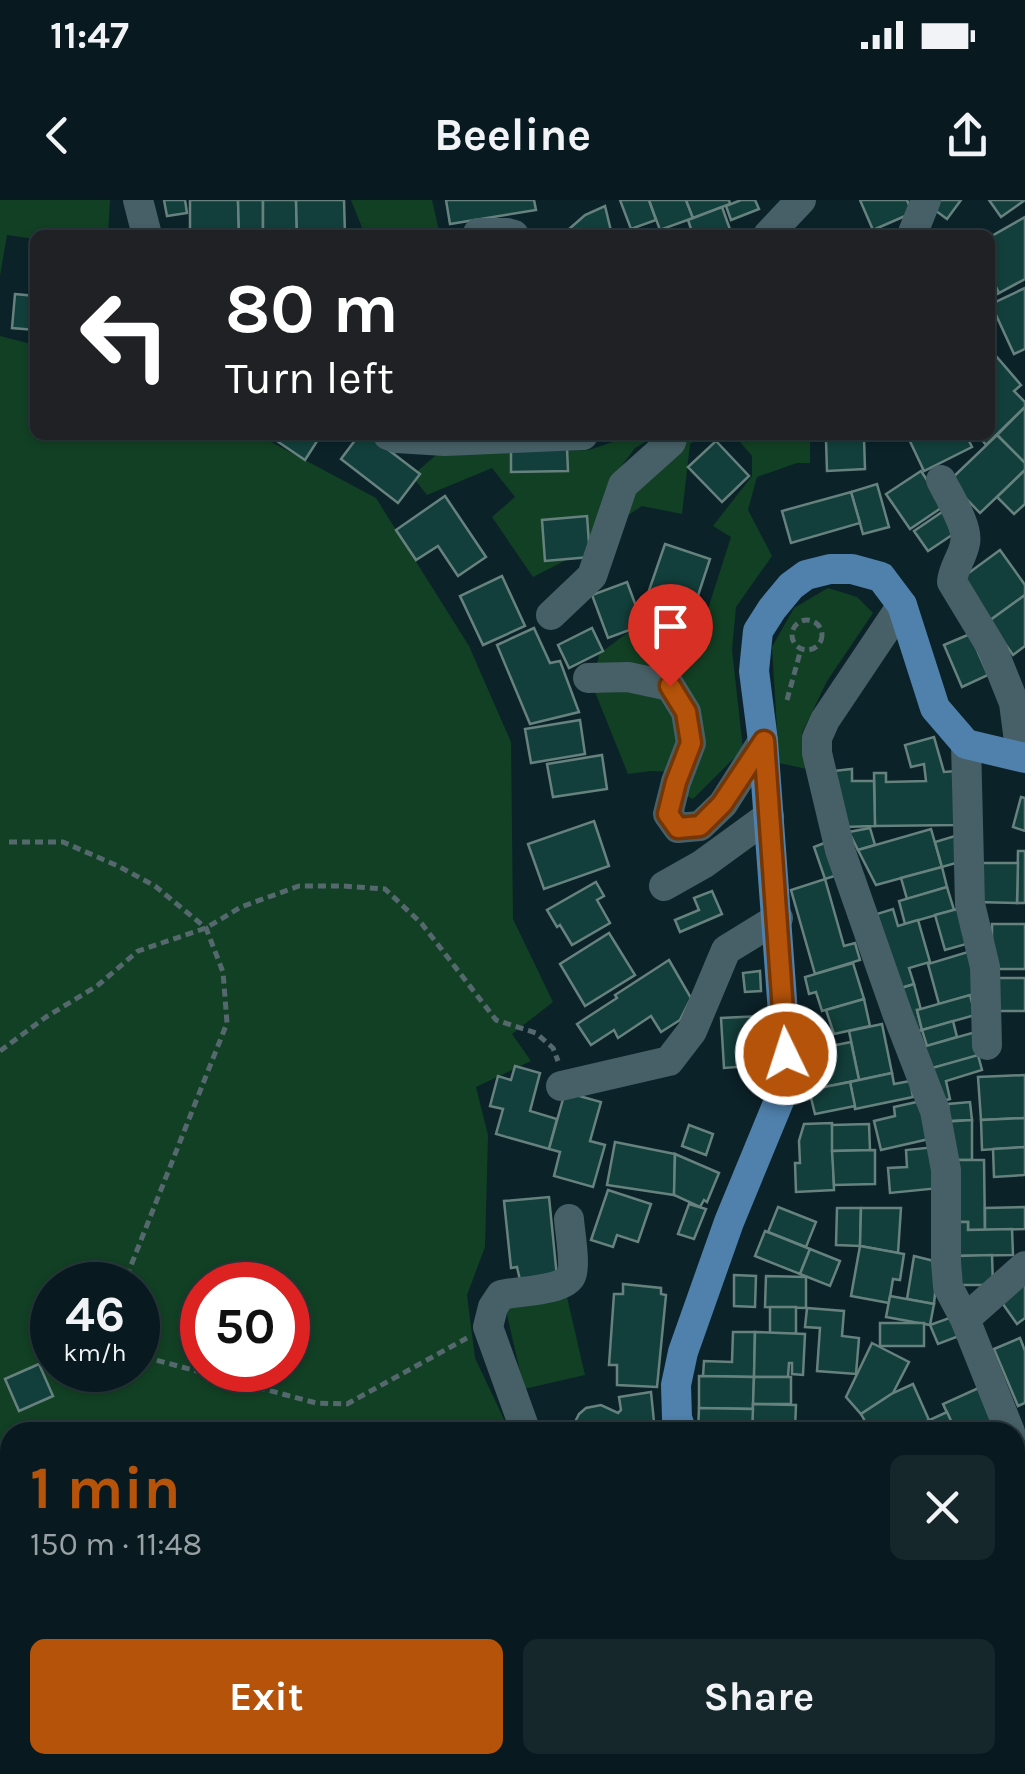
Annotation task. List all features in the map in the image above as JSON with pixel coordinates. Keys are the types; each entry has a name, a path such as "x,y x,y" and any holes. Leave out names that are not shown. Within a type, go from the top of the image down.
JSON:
{"main road":[{"path":"678,1422 676,1385 683,1352 781,1096 786,1054 764,741 754,671 758,631 791,586 806,574 852,569 882,578 902,605 935,708 966,744 1023,757"}],"street":[{"path":"138,200 146,230"},
{"path":"764,200 768,206 779,206 792,200"},
{"path":"773,230 801,200"},
{"path":"914,230 926,200"},
{"path":"550,615 592,576 623,485 672,440"},
{"path":"941,480 965,529 966,542 952,571 952,582 992,648 1014,703 1023,757"},
{"path":"902,605 825,720 817,738 817,753 840,850 935,1111 946,1170 948,1287 965,1319 999,1422"},
{"path":"588,678 628,676 670,686 686,712 691,743 668,814 678,828 700,826 722,804 764,741"},
{"path":"966,744 970,904 985,967 987,1044"},
{"path":"664,886 769,816"},
{"path":"561,1086 669,1061 692,1031 726,950 778,918"},
{"path":"522,1422 488,1326 501,1295 567,1282 572,1274 569,1219"},
{"path":"965,1319 1025,1266"}],"path":[{"path":"812,621 819,627 821,640 811,650 801,649 794,643 794,628 801,622 812,621"},
{"path":"784,715 801,649"},
{"path":"8,842 63,842 155,886 206,928 223,972 226,1023 132,1262"},
{"path":"0,1052 46,1016 97,986 138,952 206,928 240,907 298,886 385,889 422,924 496,1020 536,1034 553,1048 561,1068 561,1086"},
{"path":"160,1361 316,1403 347,1404 488,1326"}],"green space":[{"path":"0,200 110,200 108,230 30,230 30,238 7,235 0,276"},
{"path":"351,200 432,200 439,230 363,230"},
{"path":"0,336 30,344 30,440 267,440 376,498 469,646 511,742 513,919 553,1002 512,1034 531,1061 476,1087 488,1135 485,1247 467,1295 475,1358 505,1422 0,1422"},
{"path":"618,440 649,440 635,448 620,468 593,551 584,551 533,577 492,517 515,497 492,468 427,495 412,476 437,454 589,450"},
{"path":"677,440 696,440 690,444 682,514 642,506 624,518 632,490"},
{"path":"738,440 810,440 810,463 797,463 757,477 748,510 772,556 736,607 732,650 743,749 693,799 682,794 678,772 628,774 593,687 599,654 635,627 666,628 699,637 731,537 713,526 752,476 752,456"},
{"path":"828,588 857,597 873,613 827,681 802,733 807,769 779,763 772,647 794,608"},
{"path":"566,1293 585,1375 524,1389 505,1306"}],"building":[{"path":"164,200 185,200 187,213 167,216"},
{"path":"190,200 238,200 239,230 190,230"},
{"path":"238,200 263,200 263,230 239,230"},
{"path":"263,200 296,200 297,230 263,230"},
{"path":"296,200 344,200 345,230 297,230"},
{"path":"446,200 534,200 536,210 450,224"},
{"path":"620,200 649,200 656,220 631,229"},
{"path":"649,200 686,200 693,218 660,230"},
{"path":"686,200 729,200 730,204 693,218"},
{"path":"755,200 759,209 731,220 726,206"},
{"path":"860,200 907,200 912,213 873,230"},
{"path":"937,200 961,200 947,219 932,208"},
{"path":"989,200 1025,200 1001,217"},
{"path":"605,206 611,230 568,230 585,215"},
{"path":"722,207 730,230 691,230 688,220"},
{"path":"1025,217 1025,279 999,293 995,285 995,234"},
{"path":"1025,288 1025,349 1014,354 995,313 995,302"},
{"path":"15,294 30,296 30,330 12,328"},
{"path":"995,355 1021,385 1014,391 1025,407 995,436"},
{"path":"1025,407 1025,463 997,435"},
{"path":"995,437 1025,463 1025,470 980,513 949,481"},
{"path":"275,440 318,440 305,460"},
{"path":"355,440 376,440 420,474 398,503 341,459"},
{"path":"826,440 864,440 865,469 827,471"},
{"path":"909,440 968,440 972,447 924,471"},
{"path":"716,441 749,476 722,502 688,467"},
{"path":"567,448 568,471 511,472 511,449"},
{"path":"1025,470 1025,504 1014,514 997,497"},
{"path":"921,471 944,506 910,529 886,494"},
{"path":"877,484 889,527 863,534 851,492"},
{"path":"851,492 860,523 791,543 782,511"},
{"path":"445,496 486,557 458,576 438,546 416,560 396,530"},
{"path":"945,510 958,531 928,551 914,531"},
{"path":"587,516 590,557 545,561 542,520"},
{"path":"665,544 710,559 690,620 644,605"},
{"path":"1000,550 1025,585 1025,595 989,621 959,580"},
{"path":"502,576 525,626 483,645 460,596"},
{"path":"627,582 643,625 608,638 592,595"},
{"path":"1025,595 1025,646 1013,655 989,621"},
{"path":"534,628 550,663 560,661 579,712 530,724 497,645"},
{"path":"592,628 603,651 569,668 558,645"},
{"path":"970,634 988,675 962,687 944,645"},
{"path":"580,720 585,754 531,763 525,729"},
{"path":"934,737 944,772 956,771 957,825 875,826 874,773 886,773 886,782 926,781 924,764 911,767 905,745"},
{"path":"602,755 607,789 553,797 547,764"},
{"path":"852,769 852,781 874,781 875,826 844,827 833,771"},
{"path":"1021,797 1025,798 1025,831 1013,827"},
{"path":"594,821 609,866 544,889 528,844"},
{"path":"870,828 875,845 858,850 849,832"},
{"path":"931,829 942,867 876,885 858,850"},
{"path":"955,836 963,861 942,867 935,842"},
{"path":"827,842 838,875 825,879 814,847"},
{"path":"1018,851 1025,851 1025,903 1017,903"},
{"path":"975,863 1018,863 1017,903 975,902"},
{"path":"942,867 947,887 907,899 901,878"},
{"path":"825,879 844,946 855,943 860,960 815,974 791,890"},
{"path":"596,882 604,896 597,900 610,923 572,945 547,910"},
{"path":"947,887 954,910 905,924 899,901"},
{"path":"712,891 722,914 680,932 675,920 699,910 694,898"},
{"path":"961,908 970,943 945,950 935,915"},
{"path":"893,909 898,926 918,920 930,962 909,968 914,984 898,989 877,914"},
{"path":"992,924 1025,924 1025,969 992,969"},
{"path":"609,933 635,975 585,1006 560,964"},
{"path":"971,951 982,992 939,1004 928,964"},
{"path":"669,960 691,998 680,1020 661,1032 651,1016 618,1038 614,1030 591,1045 577,1024"},
{"path":"853,963 864,999 822,1011 816,992 809,994 805,977"},
{"path":"760,971 761,991 745,992 743,973"},
{"path":"990,978 1025,978 1025,1011 990,1011"},
{"path":"914,984 922,1030 910,1033 898,989"},
{"path":"970,995 975,1015 922,1030 917,1010"},
{"path":"864,999 870,1026 834,1034 826,1010"},
{"path":"762,1016 765,1065 724,1068 721,1018"},
{"path":"953,1021 957,1037 927,1046 922,1030"},
{"path":"882,1024 892,1073 859,1080 849,1031"},
{"path":"979,1031 985,1054 925,1070 919,1048"},
{"path":"851,1042 859,1080 824,1087 816,1049"},
{"path":"978,1055 982,1070 946,1081 950,1099 935,1103 925,1070"},
{"path":"515,1066 540,1073 530,1111 557,1119 549,1149 496,1134 503,1109 490,1106 498,1076 511,1080"},
{"path":"892,1073 894,1084 910,1081 913,1097 855,1109 850,1082"},
{"path":"1025,1075 1025,1118 981,1120 978,1077"},
{"path":"850,1082 855,1106 815,1114 809,1090"},
{"path":"565,1092 601,1102 590,1141 605,1145 593,1187 554,1176 560,1152 549,1149"},
{"path":"921,1101 929,1139 881,1150 874,1121 895,1116 894,1107"},
{"path":"970,1102 972,1120 949,1121 948,1104"},
{"path":"1025,1118 1025,1147 982,1150 981,1120"},
{"path":"972,1120 972,1160 950,1160 942,1122"},
{"path":"832,1123 834,1190 796,1192 795,1163 800,1163 799,1141 804,1124"},
{"path":"869,1124 870,1150 832,1151 832,1125"},
{"path":"689,1125 713,1134 706,1155 682,1146"},
{"path":"615,1142 675,1154 674,1195 607,1185"},
{"path":"935,1147 940,1188 890,1193 888,1168 907,1167 906,1150"},
{"path":"1025,1147 1025,1175 994,1177 993,1149"},
{"path":"875,1150 875,1184 834,1185 832,1151"},
{"path":"675,1154 719,1173 707,1202 704,1200 700,1207 674,1195"},
{"path":"950,1160 984,1160 985,1230 968,1230 968,1222 956,1222"},
{"path":"608,1190 651,1204 638,1242 617,1235 613,1247 591,1240"},
{"path":"549,1197 557,1277 520,1280 517,1267 511,1268 504,1201"},
{"path":"689,1204 706,1209 694,1239 678,1234"},
{"path":"778,1207 816,1222 806,1247 768,1232"},
{"path":"1025,1207 1025,1229 985,1230 985,1208"},
{"path":"837,1208 861,1208 860,1246 836,1245"},
{"path":"861,1208 901,1208 898,1253 860,1246"},
{"path":"956,1222 968,1222 968,1230 1012,1229 1013,1255 957,1256"},
{"path":"765,1231 810,1249 800,1274 755,1256"},
{"path":"860,1246 904,1254 900,1280 893,1279 889,1303 851,1296"},
{"path":"810,1249 840,1261 830,1286 800,1274"},
{"path":"992,1255 993,1285 958,1285 957,1256"},
{"path":"914,1256 938,1262 934,1304 907,1299"},
{"path":"734,1275 756,1276 755,1307 734,1306"},
{"path":"766,1276 806,1277 806,1308 765,1307"},
{"path":"1025,1278 1025,1318 1017,1324 998,1297"},
{"path":"623,1284 661,1288 661,1294 666,1295 657,1387 617,1385 617,1365 609,1365 614,1294 623,1294"},
{"path":"890,1296 934,1304 930,1325 886,1317"},
{"path":"770,1307 796,1307 796,1334 770,1333"},
{"path":"807,1308 844,1311 842,1336 859,1338 856,1374 817,1371 820,1328 805,1327"},
{"path":"952,1317 959,1336 938,1344 930,1325"},
{"path":"880,1323 924,1323 924,1346 880,1346"},
{"path":"733,1332 755,1332 754,1377 703,1376 704,1361 732,1362"},
{"path":"755,1332 805,1334 803,1375 792,1374 789,1363 788,1377 754,1377"},
{"path":"1020,1338 1025,1351 1025,1403 1018,1406 994,1349"},
{"path":"872,1343 909,1362 893,1393 861,1414 846,1397"},
{"path":"30,1368 30,1392 51,1392 53,1396 19,1411 5,1379"},
{"path":"699,1376 754,1377 753,1409 699,1408"},
{"path":"754,1377 791,1377 791,1404 753,1404"},
{"path":"913,1384 929,1420 865,1422 861,1414"},
{"path":"983,1386 998,1420 951,1422 943,1404"},
{"path":"651,1392 654,1422 575,1422 586,1408 601,1405 618,1413 619,1397"},
{"path":"753,1404 796,1405 795,1422 752,1422"},
{"path":"699,1408 753,1409 752,1422 698,1422"},
{"path":"947,1412 952,1422 925,1422"}],"route":[{"path":"670,686 686,712 691,743 668,814 678,828 700,826 722,804 764,741 786,1054"}]}
